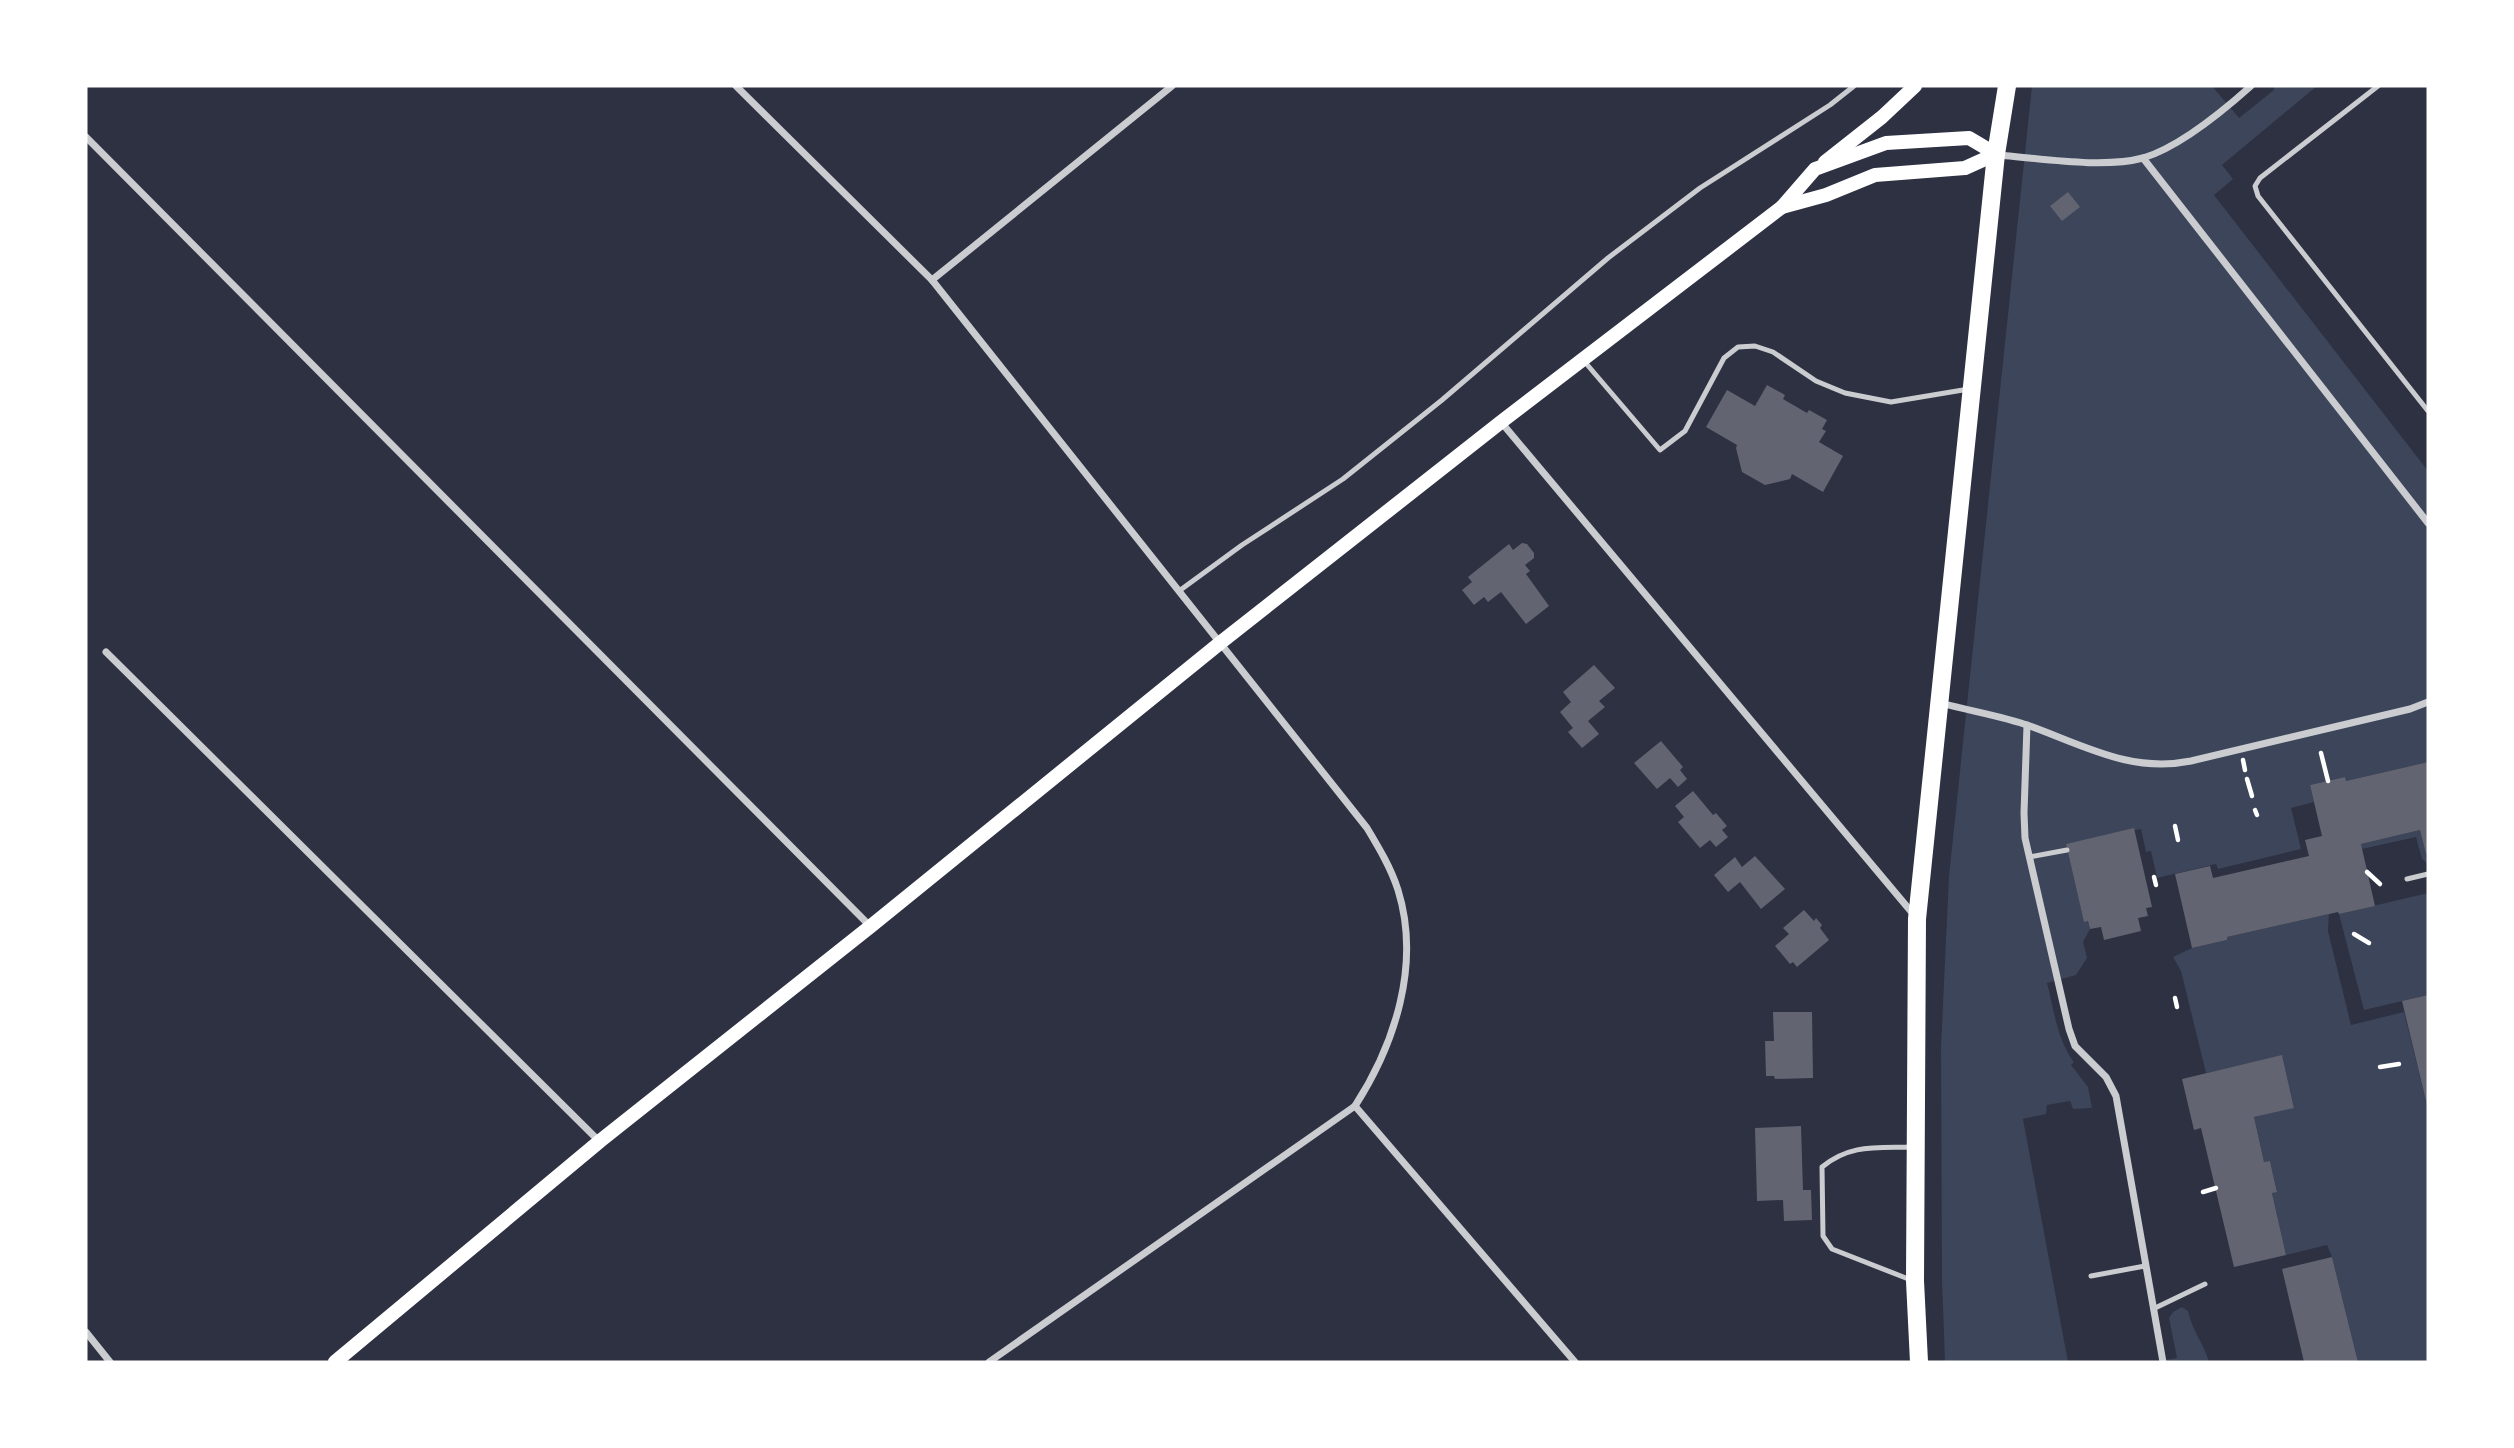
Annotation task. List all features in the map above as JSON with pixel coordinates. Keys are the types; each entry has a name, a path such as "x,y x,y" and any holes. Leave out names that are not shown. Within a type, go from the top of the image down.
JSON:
{"main road":[{"path":"335,1362 352,1357 600,1141 1220,643 1500,422 1782,207 1815,169 1882,117 1915,86"},
{"path":"1919,1362 1915,1281 1917,919 1996,155 2007,86"},
{"path":"1815,169 1886,144 1969,138 1996,155"},
{"path":"1782,207 1826,195 1875,175 1965,168 1996,155"}],"street":[{"path":"736,86 932,280 1367,828 1384,857 1398,890 1406,942 1403,990 1398,1016 1374,1076 1355,1105 989,1362"},
{"path":"932,280 1172,86"},
{"path":"1996,155 2107,162 2143,158 2204,125 2251,86"},
{"path":"86,137 871,926"},
{"path":"2143,158 2428,523"},
{"path":"1500,422 1917,919"},
{"path":"106,652 600,1141"},
{"path":"1941,703 2027,725 2135,764 2157,765 2204,758 2410,709 2428,702"},
{"path":"2027,725 2024,813 2029,857 2075,1046 2106,1077 2116,1096 2163,1362"},
{"path":"1355,1105 1575,1362"},
{"path":"86,1332 110,1362"}],"lane":[{"path":"1179,592 1242,545 1343,479 1442,400 1608,257 1669,211 1700,188 1830,105 1854,86"},
{"path":"2378,86 2260,178 2255,186 2258,195 2428,411"},
{"path":"1582,359 1660,450 1685,431 1724,358 1738,347 1755,346 1773,352 1816,381 1845,393 1891,402 1972,388"},
{"path":"2029,857 2067,850"},
{"path":"2407,879 2428,874"},
{"path":"1915,1281 1832,1249 1823,1236 1822,1167 1837,1155 1858,1149 1917,1146"},
{"path":"2091,1276 2145,1266"},
{"path":"2152,1308 2205,1284"}],"path":[{"path":"2322,752 2328,781"},
{"path":"2247,779 2252,796"},
{"path":"2175,826 2179,840"},
{"path":"2367,872 2380,884"},
{"path":"2154,877 2156,885"},
{"path":"2354,934 2369,943"},
{"path":"2175,998 2177,1007"},
{"path":"2380,1067 2399,1064"},
{"path":"2203,1192 2216,1188"}],"shaded area":[{"path":"2032,86 2212,86 2239,118 2274,90 2274,86 2317,86 2222,165 2233,179 2214,195 2428,471 2428,762 2346,781 2345,777 2310,785 2314,802 2291,808 2301,849 2218,869 2216,864 2157,878 2151,851 2146,852 2141,829 2066,844 2084,921 2088,921 2090,929 2083,942 2087,958 2076,975 2047,983 2060,1034 2074,1062 2071,1065 2088,1087 2092,1108 2073,1109 2070,1101 2047,1105 2046,1114 2023,1119 2068,1362 1945,1362 1941,1047 1949,876"},
{"path":"2420,830 2428,854 2428,864 2422,859 2416,837 2362,849 2361,844"},
{"path":"2428,893 2428,995 2364,1010 2339,914"},
{"path":"2329,914 2328,931 2351,1025 2404,1012 2428,1109 2428,1362 2358,1362 2327,1245 2286,1255 2272,1193 2277,1191 2270,1161 2264,1162 2254,1117 2294,1107 2282,1056 2206,1073 2181,971 2173,957 2192,948 2227,940 2227,937"},
{"path":"2182,1307 2188,1311 2209,1362 2151,1362 2177,1358 2169,1318"}],"building":[{"path":"2068,192 2080,207 2062,221 2050,206"},
{"path":"1767,385 1785,395 1783,399 1807,413 1809,410 1827,420 1822,429 1826,431 1819,442 1843,456 1823,492 1792,474 1790,479 1765,485 1742,472 1737,445 1706,427 1727,390 1755,406"},
{"path":"1522,543 1527,544 1534,553 1534,558 1525,565 1530,571 1526,574 1549,606 1526,624 1501,592 1488,602 1484,597 1474,605 1462,590 1472,582 1468,577 1509,544 1513,550"},
{"path":"1594,665 1615,688 1599,701 1605,707 1588,721 1599,734 1582,748 1568,732 1573,728 1560,712 1571,702 1563,692"},
{"path":"1661,741 1683,767 1680,770 1687,779 1678,787 1670,778 1657,789 1634,763"},
{"path":"2428,762 2428,854 2420,830 2361,844 2375,906 2227,937 2227,940 2192,948 2175,874 2210,866 2213,878 2309,856 2305,840 2322,836 2310,785 2345,777 2346,781"},
{"path":"1693,791 1713,815 1716,813 1727,826 1722,830 1728,837 1716,847 1710,840 1700,848 1678,822 1684,817 1675,806"},
{"path":"2134,828 2152,907 2146,908 2148,916 2138,918 2141,931 2104,940 2101,927 2090,929 2088,921 2084,922 2066,844"},
{"path":"1755,856 1785,889 1761,909 1740,882 1728,892 1714,875 1735,857 1742,867"},
{"path":"1804,910 1822,925 1820,928 1829,940 1797,967 1793,962 1790,964 1775,946 1789,934 1783,928"},
{"path":"2428,995 2428,1105 2427,1105 2402,1001"},
{"path":"1773,1012 1812,1012 1813,1078 1775,1079 1774,1076 1766,1076 1765,1041 1774,1041"},
{"path":"2282,1055 2294,1108 2254,1117 2264,1162 2270,1161 2277,1192 2272,1193 2286,1255 2234,1267 2201,1128 2194,1130 2182,1079"},
{"path":"1801,1126 1803,1190 1811,1190 1812,1220 1784,1221 1783,1200 1757,1201 1755,1128"},
{"path":"2332,1257 2358,1362 2304,1362 2282,1269"}]}
